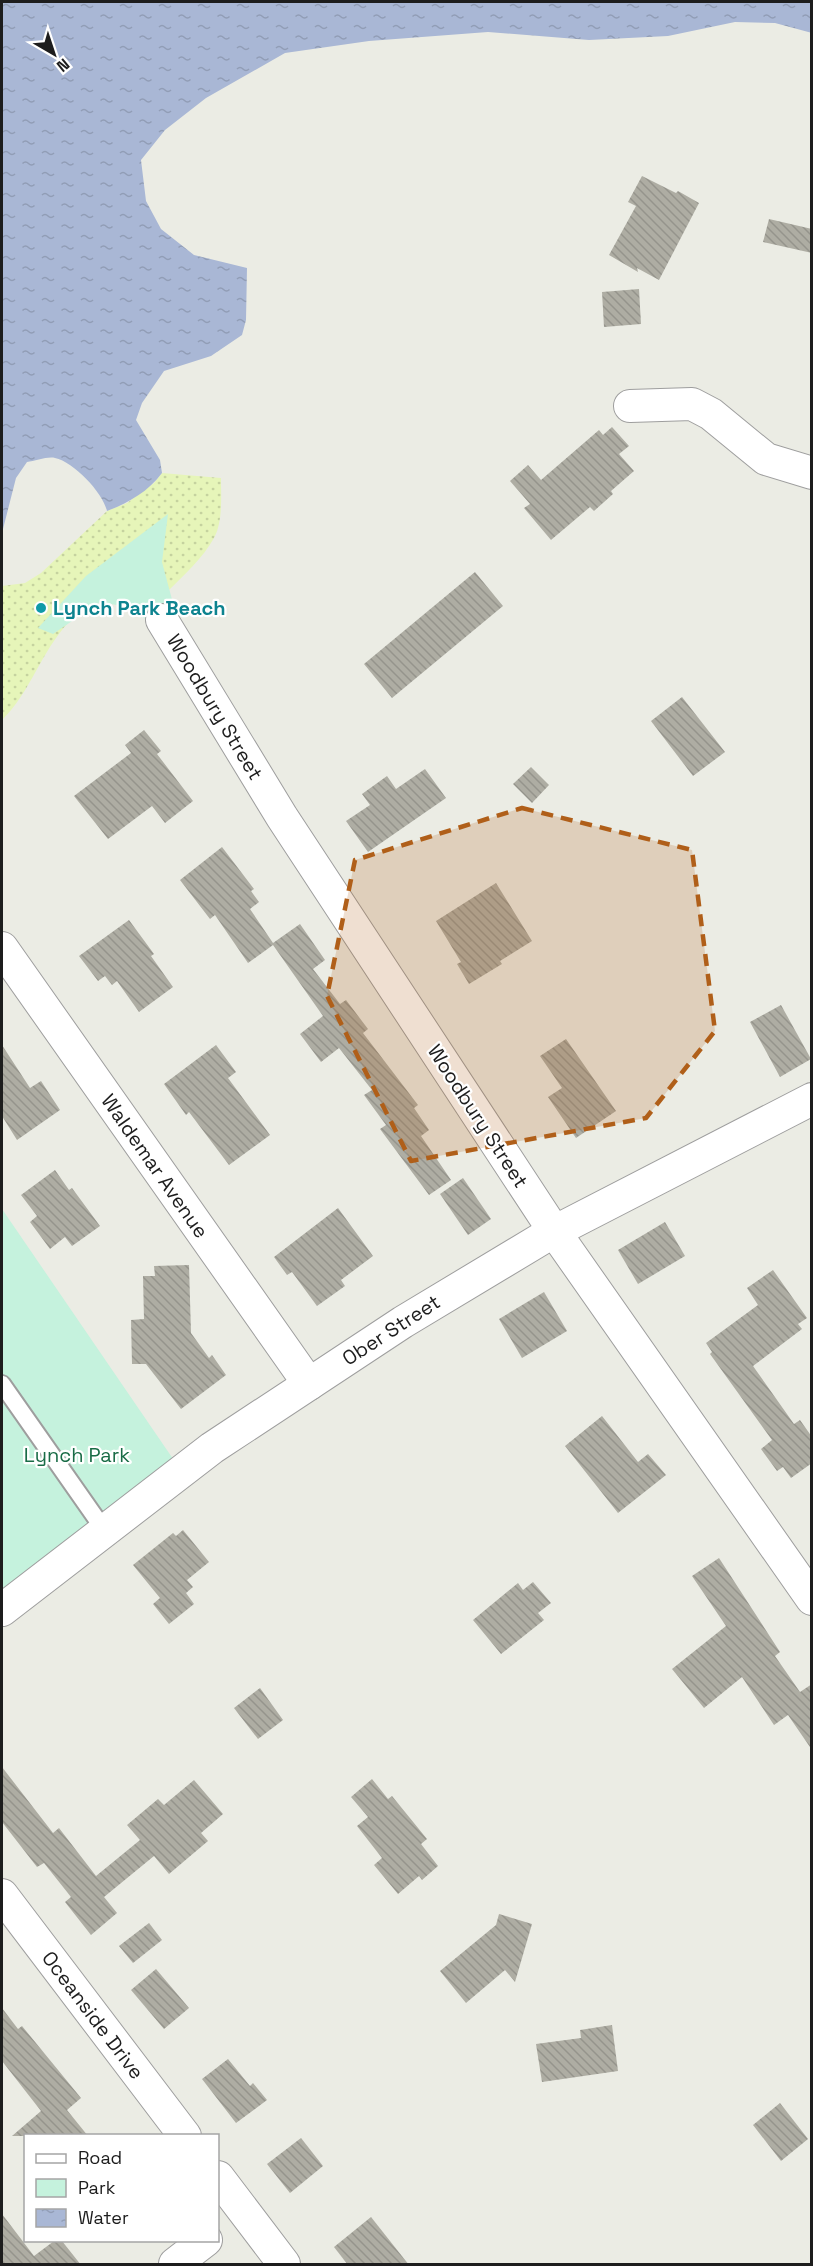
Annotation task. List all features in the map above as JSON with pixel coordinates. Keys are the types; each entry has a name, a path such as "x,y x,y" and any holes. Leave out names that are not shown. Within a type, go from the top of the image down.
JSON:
{"street":[{"path":"630,406 692,404 711,414 766,459 812,473"},
{"name":"Woodbury Street","path":"162,620 282,817 554,1231 812,1599"},
{"name":"Waldemar Avenue","path":"2,948 309,1384"},
{"name":"Ober Street","path":"2,1611 212,1448 403,1322 554,1231 812,1099"},
{"name":"Oceanside Drive","path":"2,1895 183,2134"},
{"path":"219,2178 284,2265"},
{"path":"219,2231 244,2212"},
{"path":"175,2265 205,2242"}],"lane":[{"path":"2,1384 105,1531"}],"highlighted area":[{"path":"522,808 692,850 715,1031 646,1118 411,1161 327,996 355,860"}],"sand":[{"name":"Lynch Park Beach","path":"162,473 221,478 219,524 210,545 168,591 120,583 80,612 59,634 20,698 2,720 2,586 25,583 41,573 107,511 127,503 154,483"}],"green space":[{"path":"168,514 162,562 174,607 155,624 122,606 100,602 53,634 38,628 86,576"},
{"name":"Lynch Park","path":"2,1209 182,1472 2,1611"}],"water":[{"path":"2,2 811,2 812,33 775,23 735,22 668,36 589,40 488,32 369,41 285,53 206,98 165,130 141,160 146,201 161,229 194,255 247,268 246,320 242,335 211,356 164,371 142,403 136,420 160,460 162,473 144,491 107,511 94,487 71,465 52,458 27,462 16,478 2,533"}],"building":[{"path":"642,176 676,193 678,191 699,203 659,280 637,268 638,272 609,255 636,206 628,202"},
{"path":"769,219 812,229 812,253 763,242"},
{"path":"639,289 641,324 604,327 602,292"},
{"path":"612,427 629,446 619,454 634,471 611,491 613,494 594,511 590,507 551,540 524,508 530,504 510,481 528,465 541,480 599,430 603,435"},
{"path":"475,572 503,606 392,698 364,664"},
{"path":"682,697 725,752 693,776 651,721"},
{"path":"144,730 161,751 157,754 193,801 165,823 152,806 108,839 74,796 131,753 125,745"},
{"path":"531,767 549,785 532,803 513,784"},
{"path":"425,769 446,798 368,852 346,821 370,805 362,794 387,776 396,789"},
{"path":"222,847 254,889 251,891 259,902 250,909 273,943 300,924 325,960 313,969 340,1004 346,1000 368,1029 363,1033 418,1105 414,1108 429,1130 421,1136 451,1180 429,1195 380,1129 386,1125 364,1095 372,1090 339,1048 321,1062 300,1034 323,1016 273,945 248,963 215,915 210,919 180,880"},
{"path":"496,883 532,941 500,961 502,964 469,984 457,964 461,962 436,921"},
{"path":"129,920 154,954 151,956 173,987 139,1012 117,981 112,985 105,976 98,981 79,956"},
{"path":"781,1005 811,1059 780,1077 750,1022"},
{"path":"566,1039 616,1111 576,1138 548,1097 562,1088 540,1056"},
{"path":"2,1045 30,1088 41,1081 60,1110 17,1140 2,1116"},
{"path":"216,1045 236,1072 228,1078 270,1135 229,1165 189,1112 186,1115 164,1084"},
{"path":"55,1170 69,1190 72,1188 100,1226 72,1246 65,1237 50,1249 30,1222 37,1216 21,1195"},
{"path":"463,1178 491,1219 468,1235 440,1194"},
{"path":"338,1208 373,1256 341,1280 345,1286 317,1306 292,1272 287,1275 274,1257"},
{"path":"665,1222 685,1256 638,1284 618,1250"},
{"path":"189,1265 191,1333 209,1358 212,1355 226,1375 181,1409 146,1364 132,1364 131,1320 144,1319 143,1276 155,1276 154,1266"},
{"path":"773,1270 807,1318 798,1324 802,1329 753,1366 794,1424 800,1420 812,1437 812,1463 791,1478 783,1467 777,1471 761,1449 772,1440 710,1354 712,1352 706,1343 758,1305 747,1288"},
{"path":"544,1292 567,1331 522,1358 499,1319"},
{"path":"602,1416 638,1462 648,1454 666,1475 618,1513 565,1446"},
{"path":"183,1530 209,1562 187,1580 193,1587 186,1593 194,1604 169,1624 153,1604 160,1598 133,1565 173,1533 176,1536"},
{"path":"719,1558 780,1652 775,1656 800,1692 812,1684 812,1750 788,1715 774,1725 742,1677 704,1708 672,1669 726,1626 692,1576"},
{"path":"533,1582 551,1603 538,1613 544,1620 501,1654 473,1620 518,1583 523,1590"},
{"path":"260,1688 283,1720 258,1739 234,1708"},
{"path":"2,1767 53,1833 59,1828 96,1876 140,1840 127,1825 158,1799 164,1805 194,1780 223,1814 201,1833 208,1841 169,1874 154,1856 104,1897 117,1913 91,1935 65,1902 71,1897 44,1863 37,1867 2,1822"},
{"path":"372,1779 388,1799 392,1796 427,1839 421,1844 438,1866 422,1880 419,1876 398,1894 374,1865 382,1858 357,1826 368,1817 351,1797"},
{"path":"499,1914 532,1924 515,1982 505,1970 466,2003 440,1971 496,1925"},
{"path":"149,1923 162,1940 133,1963 119,1946"},
{"path":"156,1969 189,2008 164,2029 131,1990"},
{"path":"2,2008 18,2029 22,2026 81,2098 67,2110 86,2134 12,2136 41,2111 2,2061"},
{"path":"612,2025 618,2071 542,2082 536,2044 581,2038 580,2030"},
{"path":"228,2059 250,2086 253,2083 267,2100 236,2123 202,2079"},
{"path":"780,2103 808,2139 781,2161 753,2125"},
{"path":"301,2138 323,2166 290,2193 267,2164"},
{"path":"2,2214 34,2256 53,2242 63,2242 81,2265 2,2265"},
{"path":"371,2217 409,2265 348,2265 334,2247"}],"place":[{"name":"Lynch Park Beach","path":"41,608"}]}
